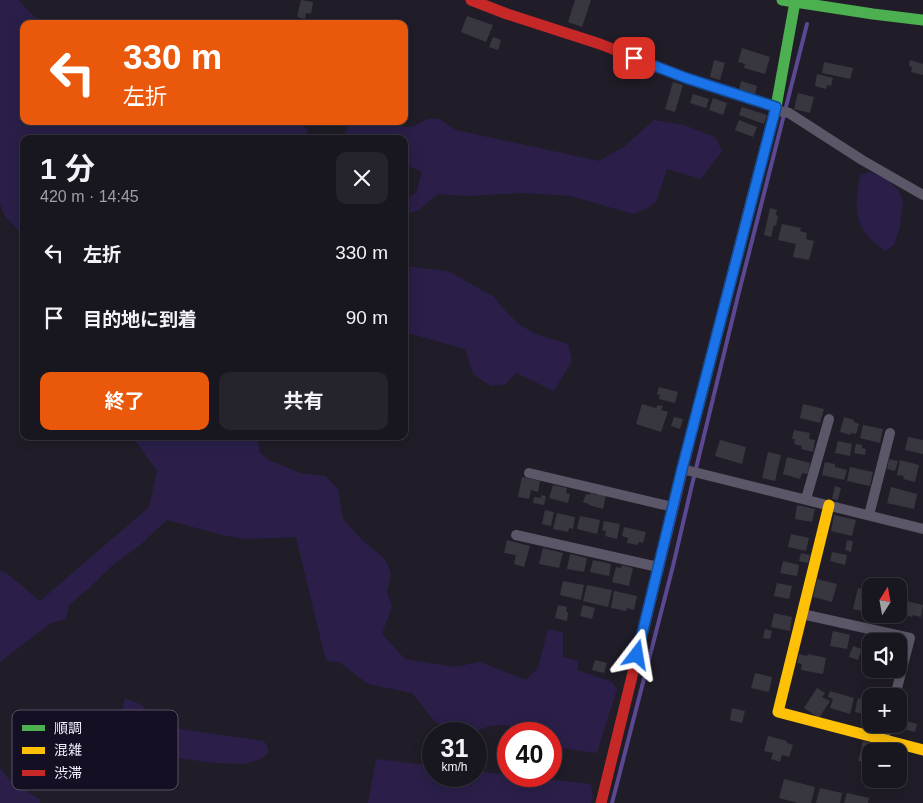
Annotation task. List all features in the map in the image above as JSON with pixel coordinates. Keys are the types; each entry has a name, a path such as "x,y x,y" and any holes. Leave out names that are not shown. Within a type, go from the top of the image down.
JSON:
{"main road":[{"path":"471,0 507,14 600,44 686,78 780,111"},
{"path":"782,0 923,20"},
{"path":"601,803 673,507 691,471 780,111 795,2"},
{"path":"828,505 778,712 923,750"}],"street":[{"path":"780,111 923,196"},
{"path":"806,499 828,419"},
{"path":"869,515 890,433"},
{"path":"691,471 923,529"},
{"path":"529,473 673,507"},
{"path":"516,536 658,567"},
{"path":"802,614 910,638 897,688"},
{"path":"884,740 886,733"}],"shaded area":[{"path":"0,0 18,0 35,17 42,20 20,20 20,125 300,125 307,128 306,135 20,135 20,233 4,215 0,204"},
{"path":"428,119 439,119 456,130 599,161 625,146 654,120 684,125 715,137 722,151 701,179 667,169 656,202 646,209 633,214 571,196 525,193 468,196 438,194 419,210 408,214 408,197 416,193 422,172 408,166 408,135 345,134 348,125 412,127"},
{"path":"869,172 886,178 899,191 903,201 900,227 894,245 885,251 867,235 859,222 857,190 860,175"},
{"path":"408,266 448,271 494,297 519,324 535,334 568,344 572,361 554,391 516,373 506,384 491,386 473,374 465,349 408,333"},
{"path":"135,440 255,440 258,442 260,453 269,460 300,473 325,476 338,489 343,519 362,540 385,559 391,573 387,592 392,606 382,634 405,659 454,667 480,662 526,680 538,668 548,629 563,632 563,657 579,661 577,670 612,682 617,689 597,753 562,748 562,722 497,722 497,725 487,727 487,722 435,722 412,693 368,684 339,662 327,661 296,537 245,539 222,535 167,520 69,605 66,619 51,623 0,662 0,570 9,575 40,601 149,507 157,471"},
{"path":"125,698 140,704 146,710 122,710"},
{"path":"178,729 264,741 268,748 268,753 261,759 244,764 215,763 178,758"},
{"path":"376,759 422,765 422,787 487,787 487,772 497,774 497,787 562,787 562,781 591,784 593,798 591,803 368,803"},
{"path":"0,768 12,783 12,790 24,790 41,800 40,803 0,803"}],"building":[{"path":"301,0 313,2 311,14 306,13 305,19 297,17"},
{"path":"575,0 591,0 582,27 568,22"},
{"path":"467,16 493,25 486,42 461,32"},
{"path":"493,37 501,40 498,50 489,47"},
{"path":"742,48 770,57 765,74 744,68 745,64 738,62"},
{"path":"714,60 725,63 720,80 710,77"},
{"path":"910,60 923,64 923,75 911,72"},
{"path":"824,62 853,68 850,79 822,73"},
{"path":"817,74 833,78 831,86 827,85 826,89 815,86"},
{"path":"741,81 757,86 755,94 739,90"},
{"path":"673,82 683,85 675,112 665,109"},
{"path":"798,93 814,97 810,113 794,109"},
{"path":"693,94 709,99 706,108 690,103"},
{"path":"713,98 727,103 723,115 709,110"},
{"path":"742,107 767,115 764,124 739,115"},
{"path":"739,120 757,127 753,137 735,130"},
{"path":"770,208 777,210 776,215 778,216 771,237 764,235"},
{"path":"782,224 801,228 800,231 807,233 806,239 814,241 809,260 793,257 796,244 778,240"},
{"path":"659,387 678,392 675,403 659,399 660,395 657,394"},
{"path":"642,404 656,408 658,405 663,406 661,410 668,412 661,432 636,424"},
{"path":"803,404 824,409 820,423 800,418"},
{"path":"674,417 683,419 680,429 671,426"},
{"path":"844,417 854,420 854,422 859,424 856,434 851,433 850,435 840,432"},
{"path":"863,425 883,429 880,443 860,438"},
{"path":"794,430 810,433 809,439 815,440 813,452 801,449 802,446 794,444 795,439 792,439"},
{"path":"908,437 923,440 923,454 905,450"},
{"path":"720,440 746,447 742,464 715,456"},
{"path":"838,441 852,444 850,456 835,453"},
{"path":"856,444 862,445 862,448 866,449 865,455 854,453"},
{"path":"768,452 781,455 775,481 762,478"},
{"path":"787,457 810,463 808,474 802,473 800,479 783,474"},
{"path":"889,459 898,461 895,471 887,469"},
{"path":"900,460 919,465 915,482 903,479 904,476 897,475"},
{"path":"825,462 835,464 835,467 847,470 844,480 822,475"},
{"path":"850,467 873,472 870,486 847,481"},
{"path":"522,477 540,481 538,492 531,490 529,499 518,497"},
{"path":"553,485 567,488 566,493 570,494 568,503 549,498"},
{"path":"835,486 841,488 838,500 832,499"},
{"path":"891,487 917,494 914,509 887,503"},
{"path":"590,493 606,495 603,509 583,502 586,494 589,495"},
{"path":"541,495 546,496 544,505 533,503 534,497 541,498"},
{"path":"797,505 815,509 812,522 795,519"},
{"path":"545,510 554,512 551,526 542,524"},
{"path":"557,513 575,517 573,529 569,528 568,532 553,529"},
{"path":"834,515 856,520 852,536 831,531"},
{"path":"580,516 600,520 597,534 577,529"},
{"path":"604,521 620,524 617,539 605,536 606,531 602,530"},
{"path":"624,527 646,532 643,543 639,542 638,545 627,543 628,538 622,536"},
{"path":"791,534 809,538 806,551 788,547"},
{"path":"507,540 530,546 524,567 514,564 516,555 504,553"},
{"path":"847,540 853,541 851,552 845,550"},
{"path":"543,548 563,553 559,568 539,564"},
{"path":"832,552 847,555 845,565 830,561"},
{"path":"801,553 810,555 808,563 799,561"},
{"path":"570,554 587,558 584,572 567,569"},
{"path":"593,560 611,564 609,576 590,572"},
{"path":"783,561 799,565 797,576 780,573"},
{"path":"622,565 633,568 629,586 612,582 616,567 621,568"},
{"path":"817,579 837,584 832,602 813,597"},
{"path":"563,581 584,585 581,600 560,595"},
{"path":"777,583 792,586 789,599 774,596"},
{"path":"587,585 612,590 608,607 583,601"},
{"path":"858,588 862,589 861,611 853,609"},
{"path":"614,591 637,596 634,610 627,608 626,611 611,608"},
{"path":"908,601 923,605 921,617 913,615 912,617 908,616"},
{"path":"558,605 567,607 567,621 555,618"},
{"path":"583,605 595,608 592,619 580,616"},
{"path":"774,613 792,617 790,631 771,627"},
{"path":"765,629 772,631 770,639 763,638"},
{"path":"833,631 850,635 847,649 830,646"},
{"path":"853,646 862,649 858,660 849,657"},
{"path":"799,654 826,658 823,674 801,670 802,664 797,663"},
{"path":"595,660 607,663 604,673 592,670"},
{"path":"755,673 772,677 769,692 751,688"},
{"path":"817,688 825,693 822,697 830,701 819,718 804,708"},
{"path":"830,691 854,698 850,714 830,708 833,699 828,697"},
{"path":"858,698 862,699 862,714 855,712"},
{"path":"732,708 745,711 742,723 730,720"},
{"path":"907,721 917,724 915,732 907,730"},
{"path":"768,736 787,741 787,743 793,745 789,757 782,755 780,762 771,759 773,753 764,751"},
{"path":"862,745 862,762 858,761"},
{"path":"784,779 815,787 811,803 798,803 779,798"},
{"path":"820,788 842,793 840,803 816,803"},
{"path":"847,793 869,798 868,803 844,803"}],"waterway":[{"path":"612,803 673,566 738,296 807,24"}],"traffic: fast":[{"path":"782,0 923,20"},
{"path":"752,199 776,107 795,2"}],"traffic: slow":[{"path":"692,431 752,199"},
{"path":"829,505 778,712 923,750"}],"traffic: jam":[{"path":"471,0 507,14 600,44 686,78 776,107"},
{"path":"601,803 692,431"}],"route":[{"path":"634,58 686,78 776,107 682,469 637,655"}]}
